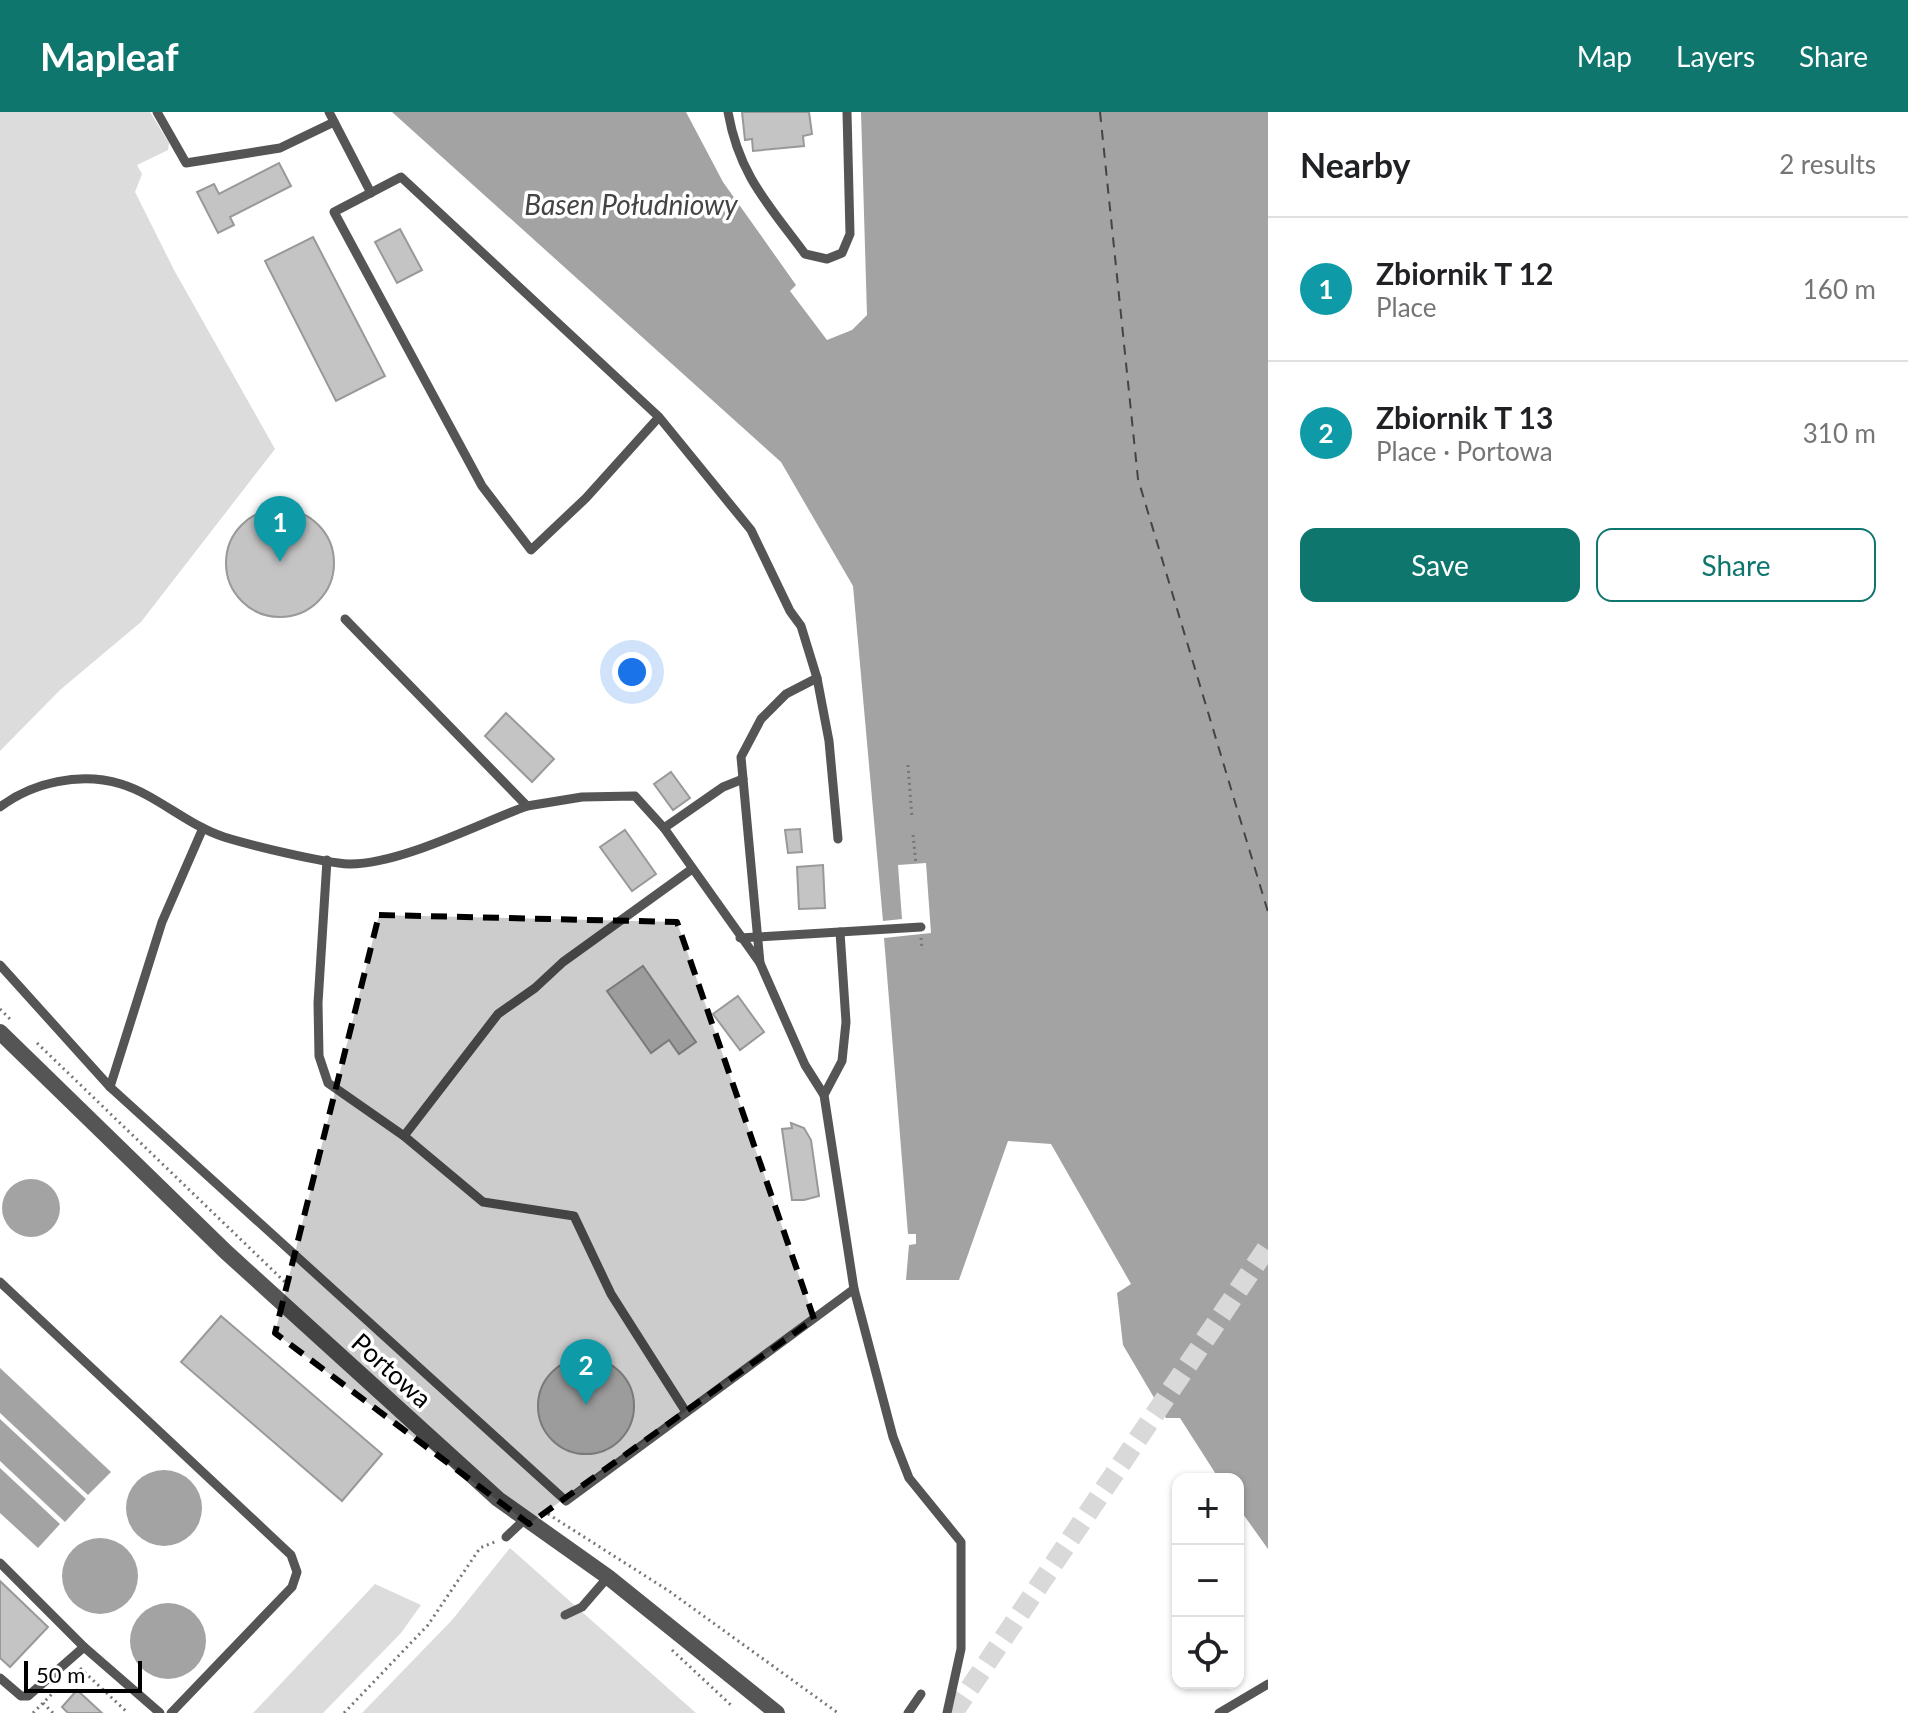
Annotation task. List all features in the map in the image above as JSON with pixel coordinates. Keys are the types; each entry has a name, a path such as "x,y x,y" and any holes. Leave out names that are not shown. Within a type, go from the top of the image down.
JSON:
{"street":[{"name":"Portowa","path":"0,1032 226,1252 524,1520 608,1577 777,1713"}],"lane":[{"path":"157,112 186,163 280,148 332,117 371,193"},
{"path":"728,112 735,148 750,179 805,254 827,259 842,253 850,234 847,112"},
{"path":"659,417 586,498 531,550 482,486 334,212 401,177 659,417 751,530 790,611 801,626 817,678 829,741 838,839"},
{"path":"345,619 527,806"},
{"path":"760,963 741,757 761,719 786,694 817,678"},
{"path":"664,828 723,787 743,779"},
{"path":"0,807 38,785 84,780 121,785 224,837 327,860 367,863 527,806 582,797 635,796 664,828 760,963 805,1065 824,1095 854,1289 893,1437 909,1478 961,1542 961,1649 947,1713"},
{"path":"110,1087 162,922 203,828"},
{"path":"327,860 318,1003 322,1071 328,1083 404,1136 483,1202 574,1216 611,1294 686,1412"},
{"path":"404,1136 498,1014 535,988 563,962 692,869"},
{"path":"740,938 920,930"},
{"path":"824,1095 842,1061 846,1022 840,932"},
{"path":"0,965 110,1087 566,1501 854,1289"},
{"path":"0,1282 291,1555 297,1572 292,1587 171,1713"},
{"path":"506,1537 524,1520"},
{"path":"0,1563 84,1647 160,1713"},
{"path":"565,1615 582,1607 608,1577"},
{"path":"0,1678 21,1696 28,1696 84,1647"},
{"path":"1219,1713 1268,1684"},
{"path":"908,1713 921,1694"}],"path":[{"path":"908,765 912,818"},
{"path":"913,835 916,864"},
{"path":"920,930 922,950"},
{"path":"0,1009 16,1025"},
{"path":"26,1034 297,1293"},
{"path":"543,1511 598,1545 838,1713"},
{"path":"344,1713 428,1625 480,1548 506,1537"},
{"path":"80,1668 128,1713"},
{"path":"43,1703 53,1713"}],"highlighted area":[{"path":"379,915 677,922 814,1319 529,1524 275,1333"}],"shaded area":[{"path":"0,112 150,112 169,143 168,150 137,165 142,174 135,192 174,270 275,449 141,622 60,690 0,751"},
{"path":"510,1548 696,1713 362,1713 452,1620"},
{"path":"375,1584 421,1605 401,1633 323,1713 253,1713"}],"water":[{"name":"Basen Południowy","path":"392,112 686,112 723,182 796,285 790,291 827,340 852,330 867,315 861,112 1268,112 1268,1549 1244,1515 1244,1473 1215,1473 1180,1418 1166,1418 1123,1345 1117,1293 1131,1284 1051,1144 1008,1141 959,1280 906,1280 909,1245 916,1244 916,1234 908,1234 884,938 931,933 926,863 898,865 902,919 883,921 853,586 781,462"},
{"path":"31,1179 42,1181 51,1188 58,1197 58,1219 51,1228 42,1235 31,1237 20,1235 11,1228 4,1219 2,1208 4,1197 11,1188 20,1181"},
{"path":"0,1368 111,1472 88,1495 0,1413"},
{"path":"0,1419 86,1499 65,1522 0,1461"},
{"path":"0,1468 60,1524 38,1548 0,1513"},
{"path":"164,1470 179,1473 191,1481 199,1493 202,1508 199,1523 191,1535 179,1543 164,1546 149,1543 137,1535 129,1523 126,1508 129,1493 137,1481 149,1473"},
{"path":"100,1538 115,1541 127,1549 135,1561 138,1576 135,1591 127,1603 115,1611 100,1614 85,1611 73,1603 65,1591 62,1576 65,1561 73,1549 85,1541"},
{"path":"168,1603 183,1606 195,1614 203,1626 206,1641 203,1656 195,1668 183,1676 168,1679 153,1676 141,1668 133,1656 130,1641 133,1626 141,1614 153,1606"}],"building":[{"path":"742,112 809,112 812,134 803,136 804,146 753,151 752,139 745,140"},
{"path":"279,163 291,186 230,217 234,225 218,233 197,192 214,184 219,194"},
{"path":"400,229 422,270 397,283 375,242"},
{"path":"313,237 385,376 336,401 265,261"},
{"path":"280,509 301,513 318,525 330,542 334,563 330,584 318,601 301,613 280,617 259,613 242,601 230,584 226,563 230,542 242,525 259,513"},
{"path":"506,713 554,759 532,782 485,736"},
{"path":"671,772 690,798 673,810 654,784"},
{"path":"800,829 802,852 788,853 785,830"},
{"path":"625,830 656,874 632,891 600,847"},
{"path":"823,865 825,908 799,909 797,867"},
{"path":"643,966 696,1042 679,1054 669,1040 651,1053 607,991"},
{"path":"738,996 764,1032 740,1050 713,1014"},
{"path":"791,1123 804,1128 811,1140 819,1196 792,1200 782,1129 792,1128"},
{"path":"221,1316 382,1454 342,1501 181,1362"},
{"path":"586,1358 604,1361 620,1372 631,1388 634,1406 631,1424 620,1440 604,1451 586,1454 568,1451 552,1440 541,1424 538,1406 541,1388 552,1372 568,1361"},
{"path":"0,1581 48,1627 10,1667 0,1658"},
{"path":"77,1690 102,1713 68,1713 62,1707"}],"ferry route":[{"path":"1100,112 1138,479 1268,912"}],"tunnel":[{"path":"953,1713 1268,1246"}],"place":[{"name":"Zbiornik T 12","path":"280,562"},
{"name":"Zbiornik T 13","path":"586,1405"}]}
